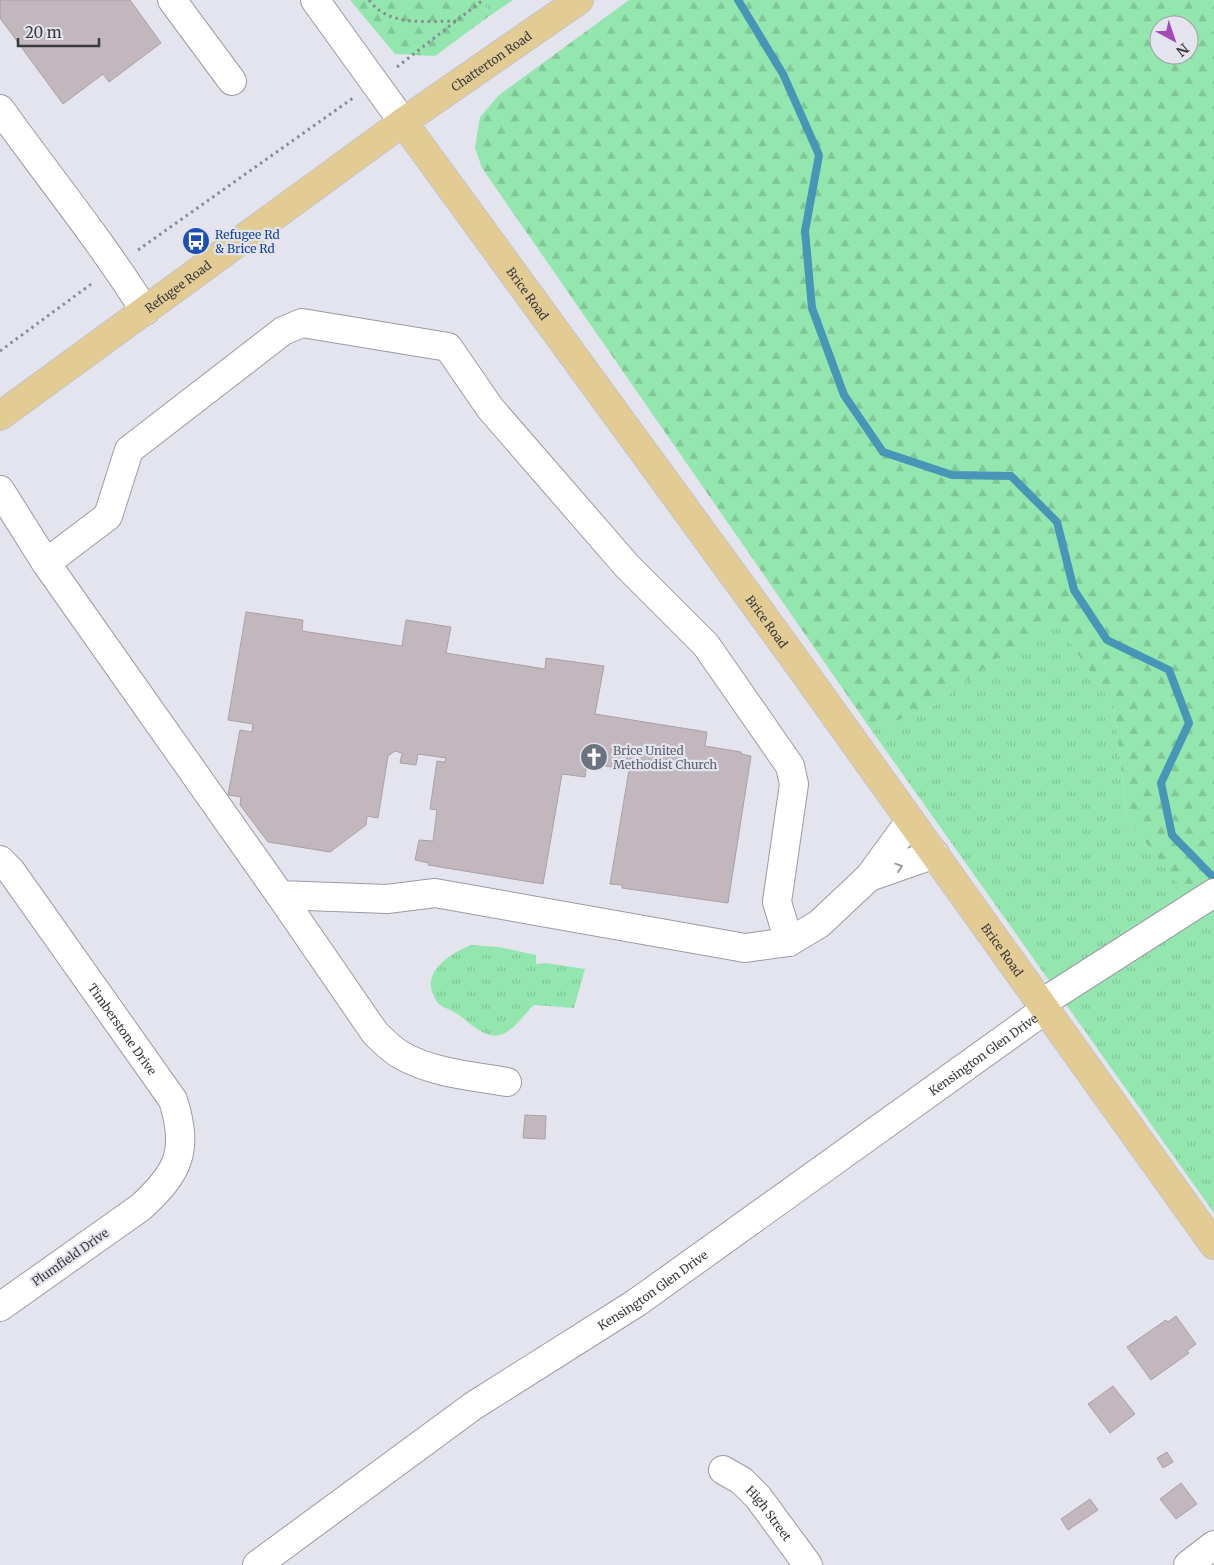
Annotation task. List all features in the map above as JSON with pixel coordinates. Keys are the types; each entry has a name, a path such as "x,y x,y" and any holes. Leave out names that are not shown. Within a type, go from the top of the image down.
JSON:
{"main road":[{"name":"Chatterton Road","path":"404,122 579,0"},
{"name":"Refugee Road","path":"0,416 404,122"},
{"name":"Brice Road","path":"404,122 935,854 1214,1245"}],"street":[{"path":"172,0 232,81"},
{"name":"Brice Road","path":"315,0 404,122"},
{"path":"0,109 116,266 145,311"},
{"path":"46,563 108,516 129,450 283,332 302,323 448,348 490,408 621,559 706,645 790,766 794,784 777,902 789,942"},
{"path":"0,490 46,563 280,895 374,1033 402,1056 438,1069 507,1082"},
{"path":"280,895 387,899 435,893 745,948 789,942 819,924 869,877 910,821"},
{"path":"869,877 935,854"},
{"name":"Timberstone Drive","path":"0,860 12,871 173,1100 180,1122 181,1147 173,1171 159,1191 141,1207"},
{"name":"Kensington Glen Drive","path":"257,1565 473,1406 636,1303 1044,1006 1211,895"},
{"name":"Plumfield Drive","path":"0,1307 141,1207"},
{"name":"High Street","path":"723,1470 742,1481 758,1497 808,1565"},
{"path":"1188,1565 1214,1545"}],"path":[{"path":"369,0 375,8 404,22 456,21"},
{"path":"414,54 483,0"},
{"path":"136,251 351,100"},
{"path":"0,351 98,279"}],"green space":[{"path":"350,0 485,0 488,17 435,56 395,54"},
{"path":"485,0 513,0 488,17"},
{"path":"629,0 1214,0 1214,914 1206,919 1127,819 1114,707 1052,616 937,704 872,731 482,168 475,148 480,117 499,95"},
{"path":"1052,615 1114,707 1127,819 1206,918 1214,914 1214,1213 872,731 937,704"},
{"path":"471,945 498,947 536,955 536,964 546,963 585,969 574,1008 534,1005 505,1033 494,1036 478,1030 457,1013 438,1003 431,986 435,970 456,952"}],"building":[{"path":"0,0 130,0 161,43 109,82 103,74 63,104 0,18"},
{"name":"Brice United Methodist Church","path":"246,612 303,620 302,631 402,646 406,620 451,627 446,653 545,669 546,658 604,666 595,714 707,732 705,746 741,752 741,754 751,756 728,903 622,888 622,885 610,884 629,770 587,763 585,777 562,774 543,884 428,865 429,863 415,860 419,840 433,841 437,810 430,809 437,761 445,762 446,758 418,754 416,765 400,763 402,753 395,751 388,756 378,818 367,816 366,825 330,852 268,842 240,805 241,797 228,795 240,730 252,732 253,724 228,720"},
{"path":"525,1115 546,1116 545,1139 523,1138"},
{"path":"1176,1316 1196,1344 1187,1351 1189,1353 1151,1380 1127,1347 1166,1320 1168,1322"},
{"path":"1113,1386 1135,1414 1110,1433 1088,1404"},
{"path":"1167,1452 1173,1462 1163,1468 1157,1458"},
{"path":"1181,1483 1197,1504 1176,1519 1160,1499"},
{"path":"1090,1499 1098,1510 1068,1530 1061,1519"}],"waterway":[{"path":"738,0 783,74 819,155 805,231 812,308 844,395 883,452 952,475 1011,476 1057,522 1074,590 1107,640 1169,670 1189,723 1161,783 1172,835 1214,878"}],"place":[{"name":"Refugee Rd & Brice Rd","path":"196,241"},
{"name":"Brice United Methodist Church","path":"594,757"}]}
